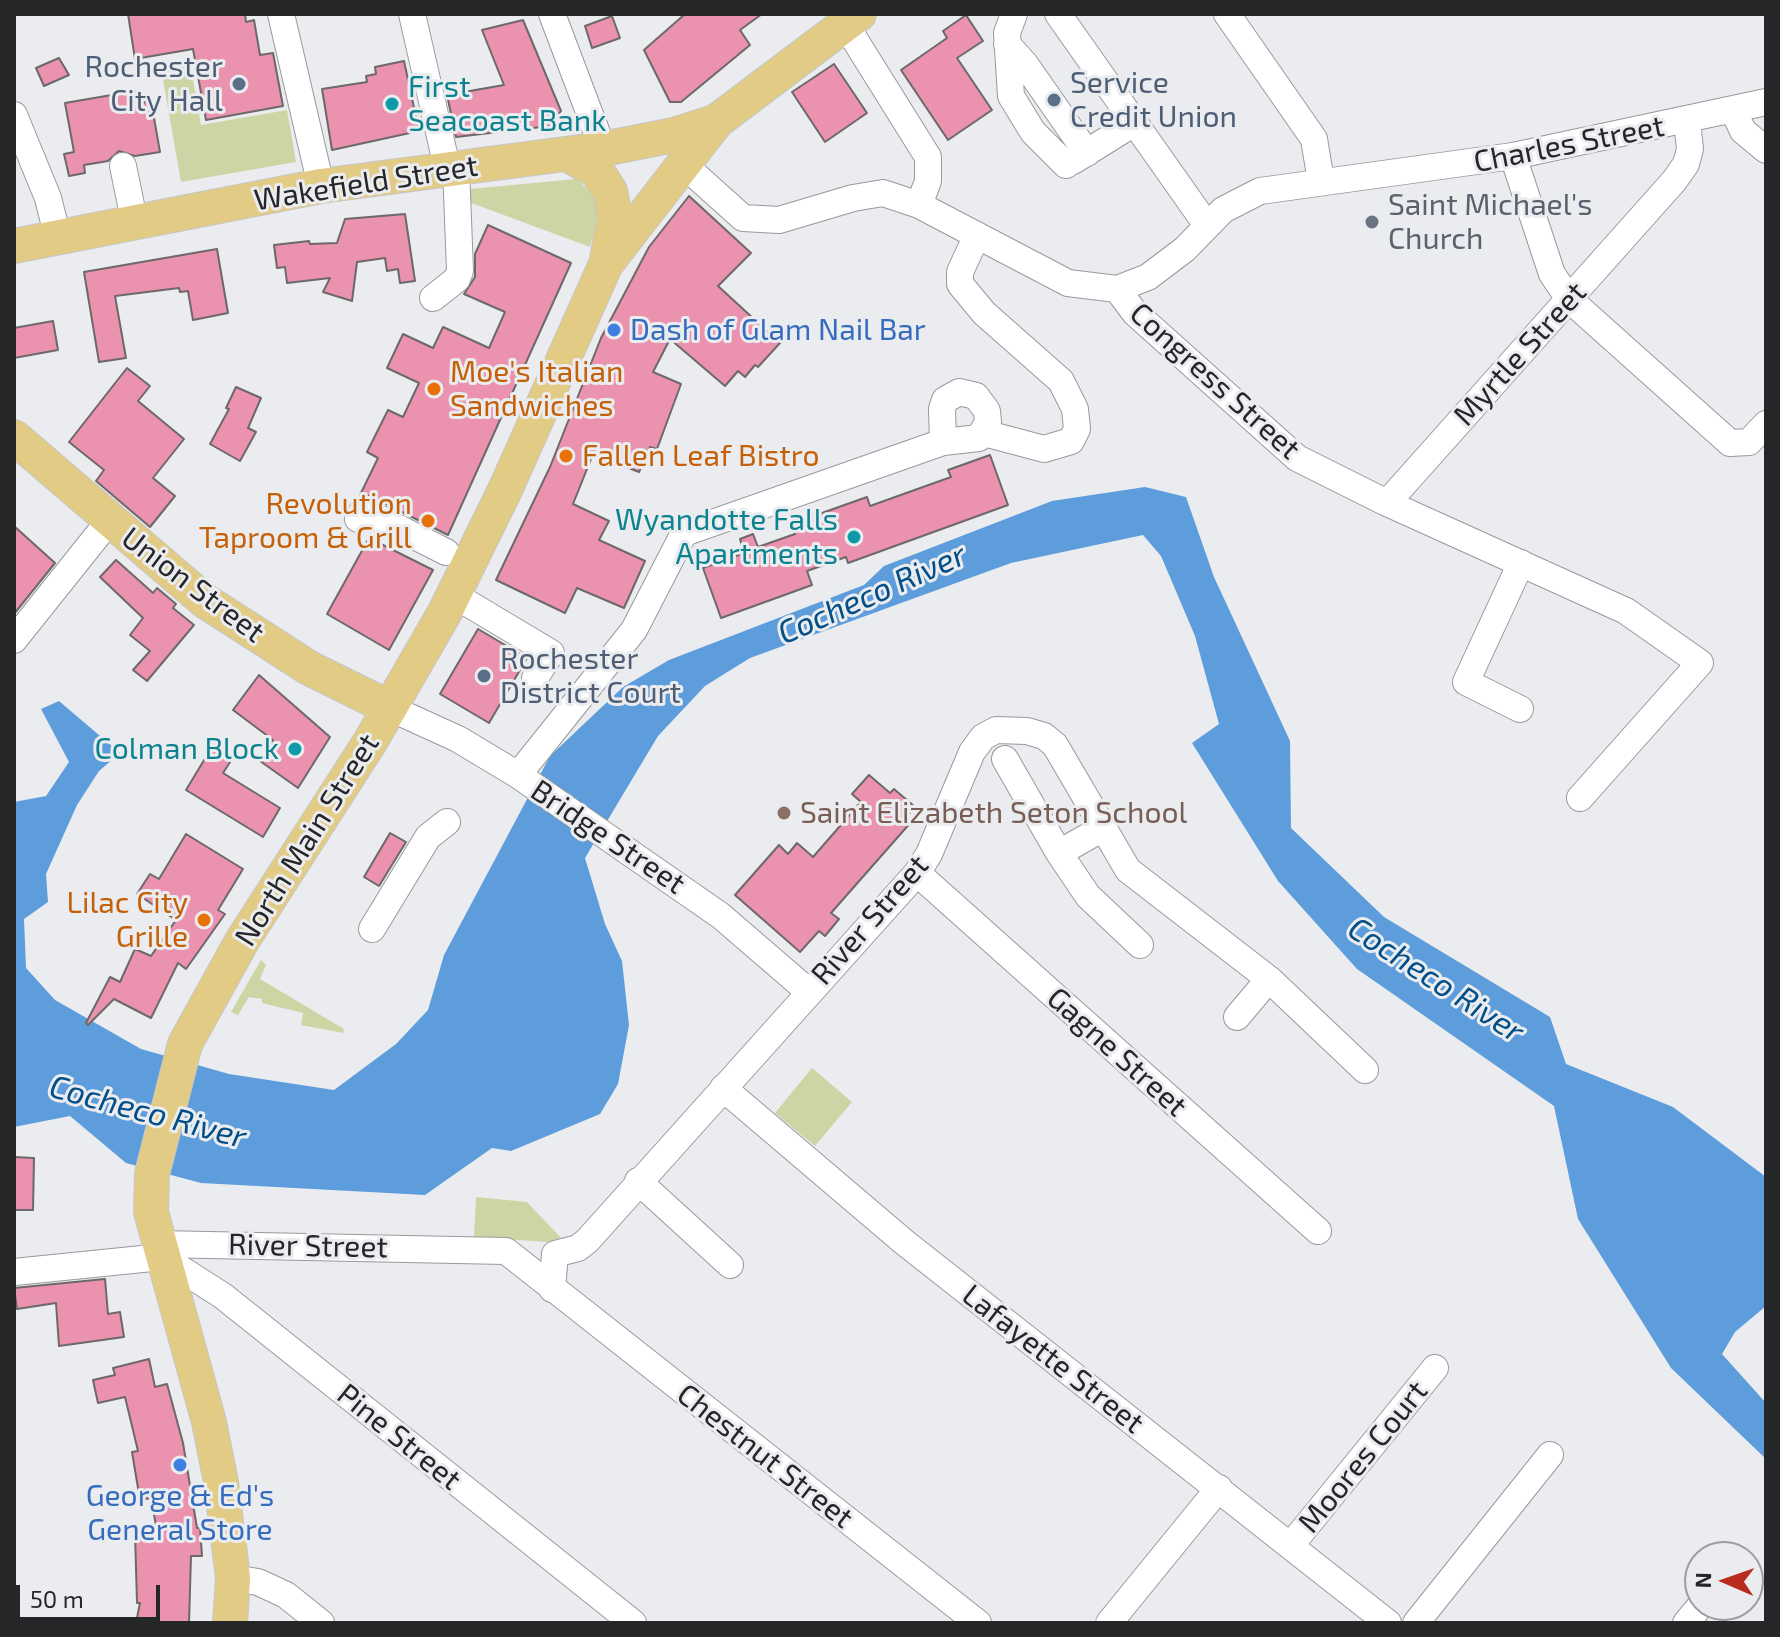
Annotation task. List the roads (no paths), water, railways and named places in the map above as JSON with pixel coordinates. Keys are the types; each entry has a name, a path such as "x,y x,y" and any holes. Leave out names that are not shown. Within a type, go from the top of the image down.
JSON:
{"main road":[{"path":"717,121 852,19"},
{"name":"Wakefield Street","path":"14,246 321,186 603,149 674,135 717,121"},
{"name":"North Main Street","path":"230,1623 233,1578 229,1530 209,1422 151,1212 152,1174 185,1044 242,941 390,708 454,595 606,264 717,121"},
{"path":"567,154 597,171 614,202 606,264"},
{"name":"Union Street","path":"14,437 184,585 309,668 390,708"}],"street":[{"path":"281,14 321,186"},
{"path":"412,14 452,167 460,271 457,279 433,298"},
{"path":"552,14 603,149"},
{"path":"1014,14 1008,50 1011,96 1033,132 1076,159 1134,123"},
{"path":"1058,14 1206,224"},
{"path":"1227,14 1314,139 1321,181"},
{"path":"852,19 928,157 928,181 919,205"},
{"name":"Charles Street","path":"1117,289 1148,277 1174,259 1206,224 1241,198 1260,191 1513,156 1766,102"},
{"path":"1733,110 1743,131 1766,150"},
{"path":"14,115 48,198 58,238"},
{"name":"Myrtle Street","path":"1387,503 1686,164 1690,149 1687,121"},
{"path":"1513,156 1552,274 1569,299 1730,443 1758,433"},
{"name":"Congress Street","path":"684,165 743,218 779,220 869,194 883,193 919,205 1068,283 1117,289 1135,313 1277,443 1328,475 1626,611 1700,663 1580,798"},
{"path":"123,166 135,224"},
{"path":"977,235 960,272 960,284 984,313 1061,381 1075,409 1077,429 1071,441 1044,449 984,433"},
{"path":"522,778 634,630 684,533 943,442 969,441 984,433 988,422 983,402 967,392 959,392 945,400 942,409 943,442"},
{"path":"358,519 363,510 446,552"},
{"path":"14,640 109,521"},
{"path":"1520,709 1466,682 1521,563"},
{"path":"454,595 551,653 535,678"},
{"name":"Bridge Street","path":"390,708 458,739 522,778 721,916 808,991"},
{"name":"River Street","path":"14,1272 160,1250 506,1251 555,1254 578,1248 917,873 929,854 972,752 983,737 996,730 1027,731 1044,736 1055,745 1122,862 1143,885 1269,979 1365,1070"},
{"path":"1005,759 1059,853 1088,896 1140,945"},
{"path":"372,929 428,837 447,822"},
{"path":"1059,853 1103,828"},
{"name":"Gagne Street","path":"917,873 1318,1231"},
{"path":"1237,1017 1269,979"},
{"name":"Lafayette Street","path":"723,1088 904,1242 1388,1623"},
{"path":"638,1181 730,1265"},
{"name":"Pine Street","path":"160,1250 214,1289 633,1623"},
{"path":"506,1251 552,1289"},
{"path":"552,1289 555,1254"},
{"name":"Chestnut Street","path":"552,1289 978,1623"},
{"name":"Moores Court","path":"1291,1545 1435,1368"},
{"path":"1416,1623 1550,1455"},
{"path":"1109,1623 1219,1488"},
{"path":"233,1578 258,1582 286,1595 321,1623"}],"water":[{"name":"Cocheco River","path":"1145,487 1186,497 1214,577 1290,741 1291,828 1384,917 1550,1017 1566,1064 1673,1107 1766,1177 1766,1306 1735,1332 1722,1354 1766,1403 1766,1459 1671,1368 1578,1219 1554,1106 1357,969 1278,881 1192,743 1219,724 1195,636 1161,556 1143,535 1011,563 750,658 705,686 658,736 585,858 605,924 622,961 629,1025 618,1084 600,1114 511,1151 492,1148 425,1195 201,1183 126,1163 70,1116 14,1127 14,802 46,796 69,762 41,709 59,701 120,753 99,771 77,805 46,874 48,902 24,919 26,968 55,1000 141,1049 229,1074 334,1090 396,1044 428,1010 444,955 550,756 623,687 669,660 864,585 884,566 1052,501"}],"place":[{"name":"Rochester City Hall","path":"239,84"},
{"name":"Service Credit Union","path":"1054,100"},
{"name":"First Seacoast Bank","path":"392,104"},
{"name":"Saint Michael's Church","path":"1372,222"},
{"name":"Dash of Glam Nail Bar","path":"614,330"},
{"name":"Moe's Italian Sandwiches","path":"434,389"},
{"name":"Fallen Leaf Bistro","path":"566,456"},
{"name":"Revolution Taproom & Grill","path":"428,521"},
{"name":"Wyandotte Falls Apartments","path":"854,537"},
{"name":"Rochester District Court","path":"484,676"},
{"name":"Colman Block","path":"295,749"},
{"name":"Saint Elizabeth Seton School","path":"784,813"},
{"name":"Lilac City Grille","path":"204,920"},
{"name":"George & Ed's General Store","path":"180,1465"}]}
